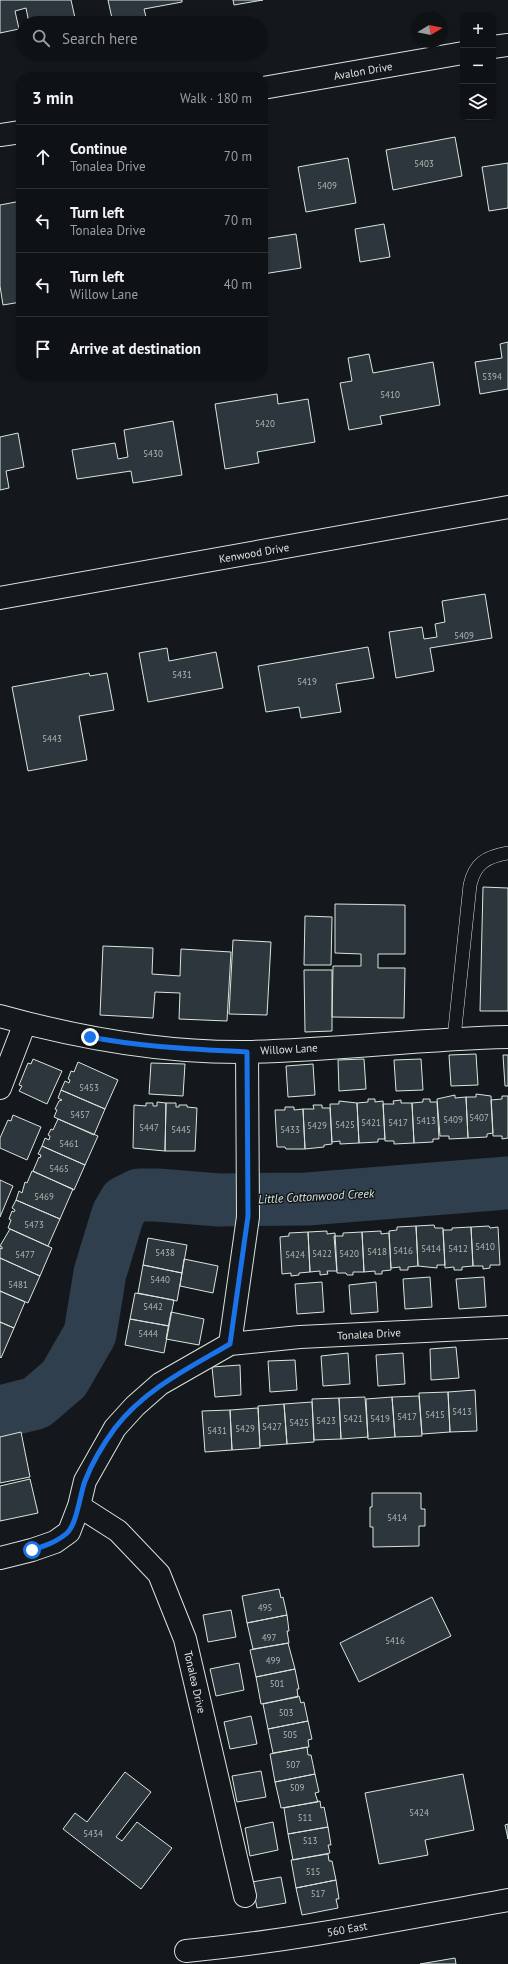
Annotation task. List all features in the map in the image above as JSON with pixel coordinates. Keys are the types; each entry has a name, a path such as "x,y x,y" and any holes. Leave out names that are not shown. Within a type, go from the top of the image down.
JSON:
{"street":[{"path":"496,47 508,45"},
{"name":"Avalon Drive","path":"268,87 460,54"},
{"path":"0,135 16,133"},
{"name":"Kenwood Drive","path":"0,598 508,507"},
{"name":"Willow Lane","path":"0,1016 24,1023 125,1044 164,1048 247,1052 414,1043 454,1038 508,1037"},
{"path":"0,1088 24,1023"},
{"path":"230,1344 248,1216 247,1052"},
{"name":"Tonalea Drive","path":"0,1558 32,1550 55,1542 69,1532 79,1506 85,1481 96,1459 116,1428 135,1406 160,1384 230,1344 300,1337 508,1327"},
{"name":"Tonalea Drive","path":"79,1506 118,1531 159,1574 185,1639 244,1896"},
{"name":"560 East","path":"186,1951 228,1947 320,1934 508,1900"}],"lane":[{"path":"454,1038 470,885 473,872 484,860 508,853"}],"building":[{"path":"0,0 71,0 75,16 28,16 26,8 15,11 16,30 0,33"},
{"path":"108,0 182,0 182,2 144,9 146,16 111,16"},
{"path":"233,0 263,0 234,5"},
{"path":"455,137 462,176 393,190 386,150"},
{"path":"348,158 356,203 306,212 298,167"},
{"path":"508,163 508,208 489,211 482,167"},
{"path":"16,202 16,303 3,305 0,286 0,205"},
{"path":"384,224 390,257 360,262 355,229"},
{"path":"296,234 301,268 268,273 268,238"},
{"path":"508,342 508,389 480,394 475,362 502,358 500,344"},
{"path":"369,354 373,373 433,362 440,405 380,416 382,424 349,430 340,383 352,381 348,358"},
{"path":"277,394 278,404 308,399 315,442 257,452 259,463 225,469 215,404"},
{"path":"173,421 182,475 133,483 131,471 77,479 72,450 115,443 118,459 128,457 124,430"},
{"path":"18,433 24,467 6,471 9,488 0,490 0,437"},
{"path":"485,594 492,638 430,648 434,671 396,678 389,632 422,627 424,639 437,637 435,624 445,622 442,601"},
{"path":"368,647 374,678 336,684 341,712 301,718 299,707 266,712 258,666"},
{"path":"167,648 169,661 216,652 223,688 148,702 139,653"},
{"path":"89,673 90,676 107,673 114,710 79,716 87,760 28,771 12,687"},
{"path":"483,887 508,888 508,1011 480,1011"},
{"path":"335,904 405,905 405,954 378,954 378,968 405,968 404,1018 332,1017 333,966 361,966 361,954 335,953"},
{"path":"305,916 332,917 331,965 304,965"},
{"path":"233,940 271,942 267,1015 229,1014"},
{"path":"103,946 153,948 152,974 180,976 181,949 231,952 227,1021 179,1019 180,993 155,992 153,1018 100,1015"},
{"path":"304,970 332,970 332,1031 305,1032"},
{"path":"476,1054 478,1085 451,1086 449,1055"},
{"path":"503,1055 508,1055 508,1086 505,1086"},
{"path":"33,1059 62,1071 47,1104 19,1091 22,1086 19,1085 28,1063 31,1064"},
{"path":"364,1059 366,1089 339,1091 338,1060"},
{"path":"421,1059 423,1090 396,1091 394,1060"},
{"path":"78,1062 118,1080 105,1109 61,1090 65,1081 69,1083 70,1080 68,1079 71,1071 74,1072"},
{"path":"151,1063 185,1064 183,1096 149,1094"},
{"path":"313,1064 315,1095 288,1097 286,1066"},
{"path":"61,1090 105,1109 94,1135 54,1117 57,1110 55,1109 59,1101 62,1100 58,1098"},
{"path":"476,1094 491,1096 493,1133 487,1134 487,1137 468,1138 466,1097 476,1097"},
{"path":"455,1095 455,1098 466,1097 468,1138 449,1139 449,1136 440,1136 437,1099"},
{"path":"502,1096 508,1096 508,1138 502,1139 502,1136 493,1136 491,1100 502,1099"},
{"path":"368,1099 375,1099 375,1102 383,1101 385,1139 378,1139 378,1142 359,1143 357,1103 368,1102"},
{"path":"423,1099 430,1099 430,1102 437,1102 439,1139 433,1139 433,1142 414,1143 412,1103 423,1102"},
{"path":"401,1100 401,1103 412,1103 414,1143 394,1144 394,1141 385,1141 383,1104 394,1104 393,1101"},
{"path":"339,1101 357,1103 359,1143 340,1144 340,1141 332,1142 330,1104 339,1104"},
{"path":"157,1102 166,1103 165,1151 133,1148 134,1105 146,1106 146,1103 153,1103 153,1106 157,1106"},
{"path":"166,1103 176,1103 176,1107 179,1107 179,1105 187,1105 187,1107 197,1108 195,1151 165,1151"},
{"path":"313,1105 322,1105 322,1108 330,1108 332,1144 324,1145 324,1147 305,1149 303,1109 314,1109"},
{"path":"285,1107 294,1107 294,1110 303,1109 305,1149 286,1149 285,1147 277,1147 275,1110 285,1110"},
{"path":"13,1115 41,1127 27,1160 0,1148 0,1138 8,1120 11,1121"},
{"path":"58,1119 98,1136 85,1165 42,1146 45,1138 49,1140 50,1136 48,1135 51,1129 53,1130"},
{"path":"42,1146 85,1165 74,1190 33,1171 39,1157 40,1158 41,1155 38,1154"},
{"path":"32,1171 73,1189 60,1219 16,1200 19,1191 22,1193 25,1182 27,1183"},
{"path":"0,1180 13,1186 0,1217"},
{"path":"16,1200 60,1219 48,1246 8,1228 12,1211 14,1212 15,1210 12,1208"},
{"path":"434,1225 435,1228 443,1228 445,1265 437,1265 437,1268 418,1266 416,1226"},
{"path":"416,1226 418,1266 408,1267 408,1270 400,1270 400,1267 391,1268 389,1231 397,1230 397,1227"},
{"path":"489,1226 490,1228 498,1227 500,1265 490,1265 490,1268 483,1269 483,1266 473,1266 471,1227"},
{"path":"471,1227 473,1266 462,1267 462,1270 454,1270 454,1267 445,1268 443,1230"},
{"path":"10,1229 52,1248 40,1276 0,1258 0,1248 2,1249 2,1247 0,1246"},
{"path":"327,1231 327,1234 335,1233 337,1271 327,1271 328,1274 320,1275 320,1271 310,1272 308,1232"},
{"path":"381,1231 381,1234 389,1233 391,1270 382,1271 382,1274 375,1274 375,1271 364,1272 362,1232"},
{"path":"308,1232 310,1272 299,1273 299,1275 291,1276 291,1273 282,1274 280,1237 289,1236 289,1233"},
{"path":"362,1232 364,1272 353,1272 353,1275 337,1273 334,1236 343,1236 343,1233"},
{"path":"148,1238 187,1245 182,1273 143,1265"},
{"path":"0,1258 40,1276 28,1303 0,1291"},
{"path":"184,1259 218,1266 213,1293 180,1286"},
{"path":"143,1265 182,1273 177,1301 138,1293"},
{"path":"430,1277 432,1307 405,1309 403,1279"},
{"path":"484,1277 486,1307 459,1309 456,1279"},
{"path":"322,1282 324,1312 297,1314 295,1284"},
{"path":"376,1282 378,1312 351,1314 349,1285"},
{"path":"0,1291 25,1302 14,1328 0,1322"},
{"path":"135,1293 174,1300 169,1326 130,1319"},
{"path":"171,1312 204,1319 199,1345 166,1339"},
{"path":"130,1319 169,1326 164,1353 125,1345"},
{"path":"0,1322 14,1328 1,1358 0,1357"},
{"path":"456,1347 459,1378 431,1380 430,1349"},
{"path":"348,1353 350,1384 323,1386 321,1356"},
{"path":"403,1353 405,1384 378,1386 376,1355"},
{"path":"295,1360 297,1390 270,1392 268,1361"},
{"path":"240,1365 241,1395 215,1397 212,1367"},
{"path":"475,1390 477,1431 450,1432 448,1392"},
{"path":"448,1392 450,1432 422,1434 419,1393"},
{"path":"419,1396 422,1436 395,1437 392,1397"},
{"path":"365,1397 368,1437 341,1439 339,1398"},
{"path":"392,1397 395,1437 368,1439 366,1399"},
{"path":"339,1398 341,1439 314,1440 312,1399"},
{"path":"312,1402 314,1442 287,1444 284,1404"},
{"path":"284,1404 287,1444 260,1446 258,1406"},
{"path":"258,1408 260,1448 232,1450 230,1410"},
{"path":"230,1410 232,1450 205,1452 202,1411"},
{"path":"21,1432 30,1477 0,1483 0,1437"},
{"path":"30,1479 38,1513 0,1521 0,1486"},
{"path":"372,1493 421,1493 421,1509 425,1509 425,1526 419,1526 419,1546 373,1547 373,1527 370,1527"},
{"path":"279,1589 281,1598 283,1597 287,1615 247,1623 242,1596"},
{"path":"432,1597 451,1636 359,1682 340,1643"},
{"path":"231,1610 236,1637 208,1642 203,1615"},
{"path":"287,1615 289,1643 253,1649 247,1623"},
{"path":"288,1643 295,1669 256,1677 250,1650"},
{"path":"239,1663 244,1690 216,1696 210,1669"},
{"path":"295,1669 299,1689 297,1689 298,1697 261,1704 256,1677"},
{"path":"299,1696 301,1703 304,1702 308,1721 268,1729 263,1704"},
{"path":"251,1716 257,1744 230,1749 224,1722"},
{"path":"308,1721 312,1739 308,1740 309,1747 273,1753 268,1729"},
{"path":"307,1747 308,1755 311,1755 315,1774 275,1782 270,1754"},
{"path":"261,1771 266,1797 237,1802 232,1776"},
{"path":"125,1772 151,1792 116,1837 122,1841 137,1822 172,1848 141,1889 63,1829 75,1813 87,1822"},
{"path":"315,1774 319,1792 315,1793 318,1802 281,1808 275,1782"},
{"path":"463,1774 474,1830 425,1840 428,1855 379,1864 365,1793"},
{"path":"320,1801 321,1808 324,1807 328,1827 288,1834 284,1808"},
{"path":"273,1822 278,1850 250,1856 245,1828"},
{"path":"508,1824 508,1839 505,1825"},
{"path":"328,1827 331,1845 328,1845 330,1853 293,1860 288,1834"},
{"path":"328,1854 329,1861 332,1861 336,1880 296,1888 291,1860"},
{"path":"281,1877 286,1903 257,1908 252,1882"},
{"path":"336,1880 339,1899 336,1899 338,1908 302,1915 296,1888"},
{"path":"455,1958 456,1964 420,1964"}],"waterway":[{"name":"Little Cottonwood Creek","path":"0,1412 36,1403 64,1379 90,1334 100,1273 118,1214 125,1202 139,1195 219,1200 307,1199 508,1183"}],"route":[{"path":"32,1550 55,1542 69,1532 79,1506 85,1481 96,1459 116,1428 135,1406 160,1384 184,1372 230,1344 248,1216 247,1052 164,1048 125,1044 90,1037"}]}
